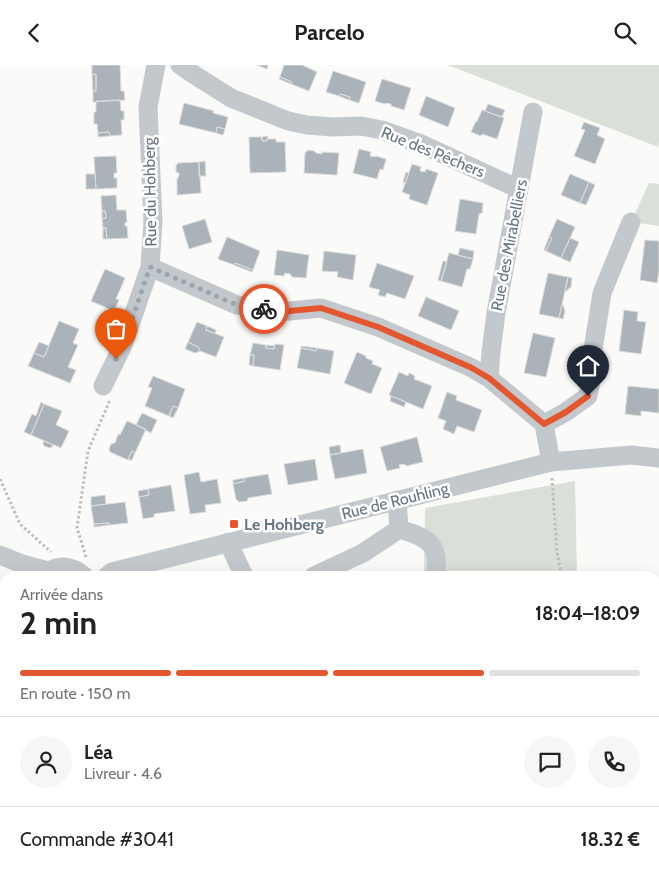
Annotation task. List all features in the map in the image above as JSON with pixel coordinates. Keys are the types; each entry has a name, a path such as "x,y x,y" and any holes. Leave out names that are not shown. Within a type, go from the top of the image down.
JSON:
{"street":[{"name":"Rue du Hohberg","path":"156,65 148,107 153,222 150,267 237,305 279,312 321,308 378,327 470,367 489,378 544,424"},
{"name":"Rue des Pêchers","path":"180,65 231,98 288,121 307,125 333,127 361,126 382,130 421,144 519,189"},
{"name":"Rue des Mirabelliers","path":"489,378 496,313 533,112"},
{"path":"551,462 544,424 566,412 588,396 602,293 631,221"},
{"path":"103,386 123,345 150,267"},
{"name":"Rue de Rouhling","path":"121,571 228,542 551,462 631,455 659,458"},
{"path":"397,500 399,529"},
{"path":"325,571 363,553 399,529"},
{"path":"399,529 427,540 436,554 435,571"},
{"path":"228,542 242,571"},
{"path":"0,555 40,571"},
{"path":"49,571 58,567 73,571"}],"path":[{"path":"103,386 112,395 88,451 77,529 85,556 106,571"},
{"path":"551,462 557,553 561,571"},
{"path":"0,479 20,524 76,571"}],"shaded area":[{"path":"448,65 659,65 658,147"},
{"path":"649,183 659,184 659,226 631,222"},
{"path":"575,481 577,571 424,571 425,508"}],"building":[{"path":"92,65 120,65 121,91 124,91 125,100 93,102 93,92 96,91 96,74 92,75"},
{"path":"257,65 268,65 267,69"},
{"path":"284,65 302,65 317,72 309,91 291,84 292,82 280,77"},
{"path":"333,71 366,82 359,103 349,100 350,97 326,92"},
{"path":"96,74 96,91 93,92 92,75"},
{"path":"280,77 292,82 291,84 279,79"},
{"path":"382,79 411,88 404,110 391,106 391,104 375,101"},
{"path":"340,94 350,97 349,100 339,96"},
{"path":"426,96 455,108 448,127 419,115"},
{"path":"120,100 121,111 124,111 124,120 121,120 122,135 110,136 109,132 98,133 97,124 94,124 96,101"},
{"path":"184,103 228,117 225,129 217,127 216,133 179,124"},
{"path":"488,104 505,110 502,117 485,111"},
{"path":"482,110 504,118 497,139 471,132"},
{"path":"584,122 600,128 597,135 605,139 595,164 574,156 585,130 581,129"},
{"path":"217,127 225,129 223,135 216,133"},
{"path":"109,132 110,136 98,137 98,133"},
{"path":"268,136 267,141 262,141 262,137"},
{"path":"249,137 262,137 262,141 276,139 276,142 285,142 286,172 250,173"},
{"path":"359,149 371,152 370,156 386,159 383,170 380,169 377,179 353,173"},
{"path":"308,150 322,154 322,152 339,153 337,175 304,173 305,153"},
{"path":"116,156 117,173 114,173 114,178 117,178 117,188 96,189 94,157"},
{"path":"205,161 206,176 199,176 199,162"},
{"path":"199,162 201,193 177,195 179,173 176,172 176,166 178,163"},
{"path":"412,164 421,167 420,171 425,172 426,169 438,173 427,205 409,199 410,195 402,192"},
{"path":"406,172 409,173 405,183 403,182"},
{"path":"86,174 95,174 96,189 86,189"},
{"path":"570,174 589,182 580,203 561,195"},
{"path":"589,182 595,185 586,205 580,203"},
{"path":"116,195 117,210 126,210 127,222 125,226 127,226 128,238 107,239 106,228 103,228 102,219 106,218 105,211 102,211 101,196"},
{"path":"460,199 483,203 476,234 455,231"},
{"path":"102,211 105,211 106,218 102,219"},
{"path":"205,219 212,242 189,249 182,226"},
{"path":"557,219 575,227 561,258 546,251 552,238 549,237"},
{"path":"103,228 106,228 107,239 103,239"},
{"path":"227,237 260,251 253,270 218,259"},
{"path":"549,237 552,238 546,251 544,250"},
{"path":"570,238 579,242 570,262 561,258"},
{"path":"645,240 659,241 657,283 640,280"},
{"path":"460,248 474,251 473,259 458,255"},
{"path":"277,250 309,255 306,278 292,277 290,274 285,273 284,276 274,275"},
{"path":"324,251 356,255 353,280 337,277 338,272 322,271"},
{"path":"449,253 473,259 470,269 467,269 462,287 441,281"},
{"path":"443,261 447,262 441,281 438,280"},
{"path":"235,263 253,270 252,272 234,265"},
{"path":"377,263 414,276 405,299 387,293 385,297 378,295 380,290 369,287"},
{"path":"105,269 125,278 116,299 119,300 114,311 91,301"},
{"path":"548,273 568,277 559,318 539,314"},
{"path":"568,277 572,278 571,287 565,292"},
{"path":"426,297 459,311 451,330 418,316"},
{"path":"562,303 565,311 563,319 559,318"},
{"path":"624,310 638,312 637,321 646,322 641,354 619,351"},
{"path":"59,321 79,329 73,343 78,345 68,367 76,370 70,383 28,366 34,353 44,357"},
{"path":"197,322 207,326 206,330 224,337 216,357 200,351 198,347 188,342"},
{"path":"207,326 216,330 215,334 206,330"},
{"path":"533,333 555,338 546,377 524,373"},
{"path":"39,342 49,346 44,357 34,353"},
{"path":"188,342 198,347 200,351 195,353 185,349"},
{"path":"253,343 266,345 266,348 274,349 275,344 284,345 280,370 253,366 254,355 250,355"},
{"path":"266,345 275,346 274,349 266,348"},
{"path":"301,346 317,348 316,351 301,348"},
{"path":"301,348 316,351 317,348 334,351 330,374 297,368"},
{"path":"357,352 373,361 372,364 382,368 371,394 344,383"},
{"path":"250,355 254,355 253,366 249,365"},
{"path":"399,372 408,376 409,373 415,376 414,379 432,386 423,409 389,395"},
{"path":"153,376 185,389 178,408 173,406 169,416 145,406 152,388 148,387"},
{"path":"628,386 659,389 659,413 641,411 641,416 625,414"},
{"path":"447,392 457,396 456,400 482,410 474,432 457,426 454,434 443,429 446,421 438,418"},
{"path":"391,396 406,402 404,407 390,401"},
{"path":"41,402 44,404 31,435 24,432 32,414 36,416"},
{"path":"44,404 62,411 56,425 69,431 61,448 31,435"},
{"path":"173,406 178,408 173,418 169,416"},
{"path":"142,413 157,420 151,433 136,425"},
{"path":"127,421 146,429 135,453 132,451 128,460 110,452 109,449 111,444 115,443 118,434 120,435"},
{"path":"417,437 423,462 406,466 405,464 399,465 400,468 387,471 380,447"},
{"path":"44,441 53,445 52,447 44,446"},
{"path":"340,445 341,453 330,455 329,447"},
{"path":"363,449 367,473 335,479 330,455"},
{"path":"132,451 135,453 132,460 128,460"},
{"path":"315,459 318,480 288,485 284,464"},
{"path":"199,472 201,482 217,479 221,503 205,505 206,512 190,514 184,475"},
{"path":"268,474 272,494 248,498 247,501 239,502 236,499 233,484 245,481 244,478"},
{"path":"244,478 245,481 233,484 233,480"},
{"path":"171,485 175,511 154,514 154,517 143,519 139,497 149,495 148,489"},
{"path":"148,489 149,495 139,497 138,491"},
{"path":"105,495 106,504 91,506 91,497"},
{"path":"125,502 128,523 94,524 91,506"},
{"path":"109,523 109,525 94,527 94,524"}],"way so far":[{"path":"116,359 123,345 150,267 237,305 264,309"}],"place":[{"name":"Le Hohberg","path":"234,524"}],"route":[{"path":"264,309 279,312 321,308 378,327 470,367 489,378 544,424 566,412 588,396"}]}
